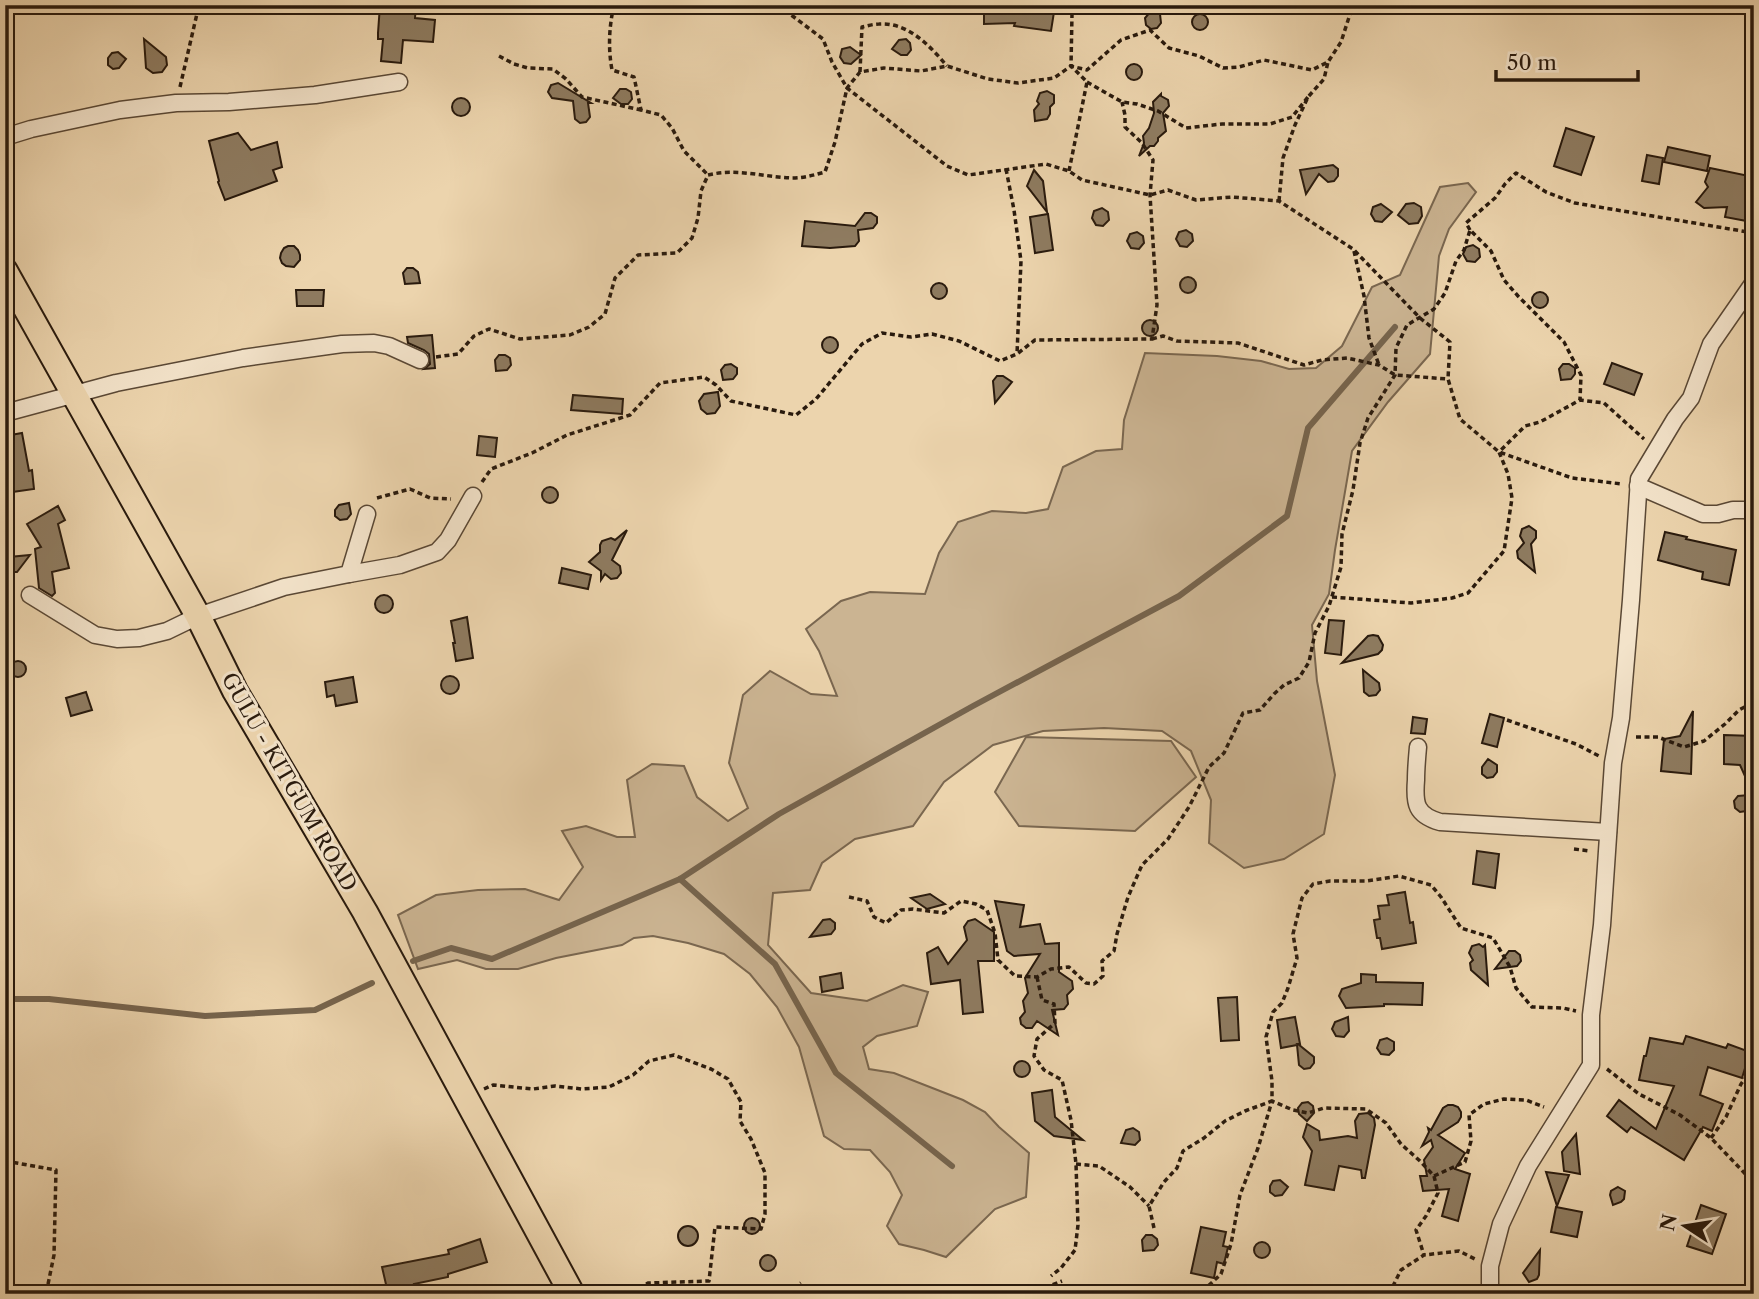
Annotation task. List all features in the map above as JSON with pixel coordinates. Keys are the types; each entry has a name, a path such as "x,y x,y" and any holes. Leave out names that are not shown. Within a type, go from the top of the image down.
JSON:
{"main road":[{"name":"GULU - KITGUM ROAD","path":"5,271 198,616 235,691 365,912 572,1294"}],"street":[{"path":"5,136 120,110 176,103 315,95 399,82"},
{"path":"1490,1294 1490,1266 1501,1224 1528,1166 1591,1065 1591,1015 1602,925 1613,763 1621,718 1632,600 1639,480 1690,398 1711,344 1754,282"},
{"path":"5,413 116,383 243,358 342,344 374,343 389,346 420,360"},
{"path":"1638,486 1703,514 1733,510 1754,513"},
{"path":"30,595 95,635 117,639 139,638 167,631 198,616 284,587 400,565 437,552 449,540 473,496"},
{"path":"349,574 368,514"},
{"path":"1418,747 1415,798 1422,814 1432,820 1608,832"}],"path":[{"path":"176,103 199,5"},
{"path":"614,5 609,24 612,69 634,77 641,110"},
{"path":"778,5 823,39 832,62 848,88 947,166 968,175 1046,164 1069,171 1082,180 1150,194 1168,190 1196,200 1232,197 1279,201 1353,249 1420,318 1450,342 1448,379 1460,419 1499,452 1572,478 1638,486"},
{"path":"1078,5 1072,13 1071,66 1087,82 1122,102 1158,111 1186,128 1222,124 1270,124 1292,117 1324,79 1328,62 1341,42 1353,5"},
{"path":"708,175 719,172 753,173 791,178 825,172 848,88 860,72 862,27 898,25 932,48 947,66"},
{"path":"860,72 884,68 921,71 947,66 988,79 1018,83 1054,78 1071,66 1087,70 1121,40 1150,30 1169,48 1199,56 1223,68 1264,60 1312,70 1328,62"},
{"path":"499,56 528,68 553,69 582,97 661,115 672,128 684,151 708,175"},
{"path":"1069,171 1087,82"},
{"path":"1279,201 1283,158 1308,97"},
{"path":"1122,102 1125,127 1142,143 1153,160 1150,194 1157,305 1152,339"},
{"path":"1006,169 1021,261 1017,354"},
{"path":"1580,400 1581,375 1564,342 1504,280 1492,251 1466,223 1495,198 1516,173 1546,192 1575,203 1754,233"},
{"path":"420,360 458,354 474,336 489,329 520,339 570,335 589,327 605,314 615,278 638,256 677,253 692,238 698,218 701,191 708,175"},
{"path":"849,897 867,901 874,917 886,923 901,910 944,913 961,901 976,904 987,910 995,933 998,960 1015,976 1037,977 1051,969 1069,967 1086,983 1094,985 1102,976 1102,961 1114,951 1128,897 1142,865 1175,829 1209,767 1224,753 1243,713 1260,710 1284,685 1299,678 1309,662 1315,633 1329,606 1341,567 1342,534 1353,490 1360,443 1368,418 1395,374 1396,348 1407,325 1434,309 1445,293 1470,230"},
{"path":"1353,249 1364,296 1369,338 1379,365"},
{"path":"377,498 410,489 430,498 454,499 473,496 491,469 532,453 567,435 630,415 660,383 704,377 731,401 796,415 816,399 862,344 882,333 911,337 932,334 959,341 1000,361 1017,354 1035,340 1152,339 1163,336 1177,341 1238,343 1304,365 1347,358 1379,365 1395,374 1448,379"},
{"path":"1499,452 1525,426 1540,422 1580,400 1604,403 1628,423 1644,440 1649,462"},
{"path":"1332,597 1411,604 1468,593 1504,551 1512,498 1508,474 1499,452"},
{"path":"1507,720 1576,744 1613,763 1630,737 1658,737 1684,747 1704,741 1739,710 1754,702"},
{"path":"1194,1294 1205,1289 1221,1274 1231,1244 1240,1195 1272,1101 1266,1037 1273,1012 1282,1003 1288,988 1297,958 1293,934 1302,898 1313,884 1399,876 1431,885 1461,928 1493,938 1510,967 1516,988 1532,1007 1563,1008 1591,1015"},
{"path":"1037,977 1042,1000 1054,1004 1055,1023 1037,1039 1034,1056 1044,1070 1062,1080 1076,1164 1078,1225 1075,1251 1051,1276"},
{"path":"471,1110 479,1091 493,1085 533,1089 555,1086 582,1089 609,1087 633,1075 649,1061 674,1055 711,1069 728,1079 741,1101 740,1121 751,1139 765,1173 765,1214 761,1229 715,1227 709,1281 648,1283 630,1294"},
{"path":"1591,1065 1609,1070 1639,1094 1680,1115 1711,1138 1754,1182"},
{"path":"1711,1138 1726,1118 1741,1084 1754,1066"},
{"path":"1434,1176 1465,1162 1471,1141 1469,1115 1484,1104 1504,1099 1526,1100 1559,1114"},
{"path":"1149,1206 1164,1182 1177,1168 1183,1151 1225,1121 1245,1111 1272,1101 1308,1113 1324,1108 1366,1109 1386,1123 1401,1144 1434,1176 1438,1193 1416,1230 1424,1255"},
{"path":"5,1161 56,1170 54,1255 46,1294"},
{"path":"1076,1164 1099,1166 1130,1187 1149,1206 1154,1228"},
{"path":"1389,1294 1401,1270 1424,1255 1459,1251 1490,1266"},
{"path":"1029,1294 1062,1281"},
{"path":"787,1294 801,1283"}],"shaded area":[{"path":"1468,183 1476,192 1449,229 1439,256 1430,354 1388,402 1352,451 1329,594 1312,625 1317,681 1335,775 1324,834 1284,859 1244,868 1209,843 1211,800 1191,751 1162,731 1104,728 1043,731 993,745 944,782 913,826 855,839 822,863 810,890 773,893 768,945 811,993 867,1001 903,985 928,992 917,1026 877,1036 863,1047 869,1069 894,1073 963,1100 985,1112 1029,1153 1026,1197 995,1209 946,1257 899,1244 887,1226 902,1195 890,1172 870,1150 844,1149 824,1136 799,1047 777,1007 750,974 724,954 653,936 634,938 622,945 556,958 518,969 486,969 457,960 418,969 398,915 436,895 478,890 525,889 559,900 583,867 562,831 586,826 617,837 635,837 627,780 652,764 684,766 697,797 728,821 748,808 729,763 743,695 770,671 811,694 837,696 819,651 806,629 841,601 870,592 925,594 939,553 958,522 992,511 1026,513 1048,509 1063,467 1096,451 1122,449 1124,420 1145,353 1217,356 1261,361 1289,369 1316,368 1342,346 1372,287 1400,275 1440,187"},
{"path":"1026,737 1171,741 1196,777 1135,831 1019,826 995,792"}],"building":[{"path":"380,5 416,5 415,18 435,20 433,42 403,40 401,63 381,61 383,39 378,39"},
{"path":"984,5 1010,5 1054,12 1051,31 1014,26 1015,23 984,24"},
{"path":"1159,5 1161,23 1157,28 1151,29 1146,25 1145,18"},
{"path":"1200,14 1206,16 1206,28 1200,30 1194,28 1192,22 1194,16"},
{"path":"144,39 166,57 167,65 162,72 153,73 146,68"},
{"path":"906,39 911,50 907,55 901,55 892,49 899,40"},
{"path":"850,47 861,55 851,64 844,63 840,57 842,49"},
{"path":"118,52 126,59 119,68 113,69 108,65 108,58 112,53"},
{"path":"1134,64 1140,66 1140,78 1134,80 1128,78 1126,72 1128,66"},
{"path":"558,83 591,103 588,103 590,117 586,122 580,123 575,119 573,101 552,98 548,92 551,85"},
{"path":"620,89 631,92 632,99 628,104 621,104 613,98"},
{"path":"1047,91 1054,95 1050,114 1047,119 1035,121 1034,110 1039,104 1037,101 1040,93"},
{"path":"1161,94 1168,100 1169,106 1163,113 1166,131 1154,146 1150,146 1139,156 1144,143 1143,136 1154,113 1153,102"},
{"path":"461,98 467,101 470,107 467,113 461,116 455,113 452,107 455,101"},
{"path":"1566,128 1594,137 1581,175 1554,166"},
{"path":"238,133 251,150 277,142 282,167 273,170 277,181 225,200 209,141"},
{"path":"1668,147 1710,156 1707,171 1664,162"},
{"path":"1647,155 1663,158 1659,184 1642,181"},
{"path":"1333,165 1338,169 1338,176 1334,181 1328,182 1319,174 1306,194 1300,170"},
{"path":"1710,168 1754,177 1752,222 1725,217 1727,207 1704,208 1696,202 1708,187 1705,182"},
{"path":"1034,170 1043,181 1047,212 1027,186"},
{"path":"1414,203 1421,207 1422,216 1418,223 1409,224 1398,215 1406,204"},
{"path":"1381,204 1392,212 1382,222 1375,221 1371,214 1373,207"},
{"path":"1102,208 1108,212 1109,220 1103,226 1096,225 1092,218 1094,211"},
{"path":"865,213 877,217 877,223 873,228 858,230 859,241 855,246 802,246 805,221 855,226"},
{"path":"1048,214 1053,250 1035,253 1030,217"},
{"path":"1186,230 1192,234 1193,241 1187,247 1180,246 1176,239 1179,232"},
{"path":"1137,232 1143,236 1144,243 1139,249 1131,248 1127,241 1130,234"},
{"path":"1473,245 1479,249 1480,257 1475,262 1467,261 1463,254 1466,247"},
{"path":"294,246 300,255 300,260 294,267 286,266 280,258 284,248"},
{"path":"407,268 418,272 420,283 405,284 403,273"},
{"path":"1188,277 1194,279 1194,291 1188,293 1182,291 1180,285 1182,279"},
{"path":"936,283 942,283 947,291 945,297 936,299 931,294 931,288"},
{"path":"296,290 324,290 323,306 297,306"},
{"path":"1540,292 1546,294 1546,306 1540,308 1534,306 1532,300 1534,294"},
{"path":"1150,320 1156,322 1156,334 1150,336 1144,334 1142,328 1144,322"},
{"path":"432,335 435,368 424,369 430,364 429,354 408,343 407,337"},
{"path":"830,337 836,339 836,351 830,353 824,351 822,345 824,339"},
{"path":"499,355 510,358 511,365 507,370 496,371 495,360"},
{"path":"1612,363 1642,374 1634,395 1604,384"},
{"path":"731,364 737,368 737,374 733,379 723,380 721,370 725,365"},
{"path":"1563,364 1575,368 1571,379 1561,380 1559,369"},
{"path":"997,376 1003,376 1012,382 995,403 993,381"},
{"path":"718,392 720,406 715,413 707,414 701,409 699,401 704,394"},
{"path":"573,395 623,399 622,414 571,410"},
{"path":"22,433 34,489 5,493 5,436"},
{"path":"479,436 497,438 495,457 477,455"},
{"path":"550,487 556,489 556,501 550,503 544,501 542,495 544,489"},
{"path":"349,503 351,514 347,519 340,520 335,516 335,510 339,505"},
{"path":"58,506 65,520 58,524 69,568 52,572 55,593 52,596 39,588 35,549 41,547 27,524"},
{"path":"1529,526 1536,531 1536,538 1531,544 1535,572 1518,558 1517,551 1524,543 1520,536 1522,529"},
{"path":"627,530 612,560 620,566 621,573 617,578 611,579 605,574 601,580 601,571 589,562 600,552 602,541 611,538 615,540"},
{"path":"1665,532 1736,550 1729,585 1702,579 1703,572 1658,560"},
{"path":"30,555 17,572 5,569 5,562 9,557"},
{"path":"562,568 591,575 588,589 559,583"},
{"path":"380,595 388,595 393,604 391,611 380,613 375,608 375,600"},
{"path":"467,617 473,658 456,661 451,621"},
{"path":"1329,620 1344,621 1341,655 1325,653"},
{"path":"1368,636 1378,636 1383,645 1378,654 1342,663"},
{"path":"18,661 24,663 24,675 18,677 12,675 10,669 12,663"},
{"path":"1363,670 1379,683 1380,690 1376,695 1369,696 1364,692"},
{"path":"450,676 456,679 459,685 456,691 450,694 444,691 441,685 444,679"},
{"path":"353,677 357,702 336,706 334,695 327,697 325,682"},
{"path":"86,692 92,710 71,716 66,698"},
{"path":"1693,711 1691,774 1661,771 1664,739 1680,736"},
{"path":"1490,714 1504,718 1497,747 1482,743"},
{"path":"1413,717 1427,719 1425,734 1411,733"},
{"path":"1724,735 1754,736 1754,796 1740,765 1724,764"},
{"path":"1488,759 1497,765 1497,772 1493,777 1487,778 1482,774 1482,767"},
{"path":"1749,795 1750,806 1746,811 1740,812 1735,808 1734,801 1738,796"},
{"path":"1477,851 1499,854 1495,888 1473,884"},
{"path":"1405,892 1416,943 1382,949 1374,920 1380,919 1378,906 1389,905 1387,895"},
{"path":"930,894 945,904 927,909 911,898"},
{"path":"995,901 1024,905 1020,927 1040,924 1045,944 1059,943 1059,972 1072,981 1073,989 1067,995 1068,1004 1064,1009 1052,1010 1058,1035 1037,1021 1032,1028 1021,1024 1020,1018 1025,1012 1023,1001 1028,993 1025,978 1040,954 1014,956 1007,951"},
{"path":"830,919 835,923 831,934 810,937 823,920"},
{"path":"975,919 994,932 994,961 978,961 983,1012 963,1014 960,980 931,984 927,953 938,947 948,964 967,940 964,927 968,921"},
{"path":"1479,944 1483,947 1485,945 1488,985 1471,970 1470,963 1473,960 1469,953 1472,946"},
{"path":"1509,951 1520,955 1521,961 1517,966 1495,969"},
{"path":"841,973 843,988 822,992 820,977"},
{"path":"1361,974 1376,975 1376,982 1423,983 1422,1005 1384,1004 1346,1008 1339,996 1342,989 1361,983"},
{"path":"1237,997 1239,1040 1221,1041 1218,998"},
{"path":"1295,1017 1298,1044 1314,1057 1310,1068 1304,1069 1299,1065 1297,1045 1281,1048 1277,1020"},
{"path":"1348,1017 1349,1031 1344,1037 1336,1036 1332,1029 1335,1022"},
{"path":"1686,1036 1726,1048 1728,1044 1750,1052 1742,1078 1708,1067 1700,1095 1723,1104 1712,1131 1703,1127 1684,1160 1631,1127 1627,1132 1607,1116 1619,1100 1656,1129 1674,1086 1639,1080 1644,1056 1650,1038 1683,1044"},
{"path":"1387,1038 1394,1042 1394,1050 1389,1055 1381,1054 1377,1048 1380,1040"},
{"path":"1022,1061 1028,1063 1028,1075 1022,1077 1016,1075 1014,1069 1016,1063"},
{"path":"1052,1090 1055,1117 1083,1140 1054,1136 1035,1121 1032,1093"},
{"path":"1308,1102 1313,1106 1314,1113 1307,1121 1299,1114 1298,1108 1302,1103"},
{"path":"1448,1105 1458,1107 1461,1117 1438,1135 1465,1153 1455,1169 1470,1174 1458,1221 1442,1216 1449,1189 1423,1191 1420,1176 1427,1176 1424,1160 1433,1147 1431,1140 1422,1146 1429,1132 1428,1128 1431,1130 1443,1108"},
{"path":"1368,1113 1374,1118 1375,1125 1365,1178 1362,1178 1361,1170 1339,1166 1334,1190 1305,1185 1312,1151 1303,1137 1307,1124 1319,1131 1320,1140 1348,1136 1357,1138 1355,1121 1359,1114"},
{"path":"1133,1128 1139,1132 1140,1140 1135,1145 1121,1143 1126,1130"},
{"path":"1576,1134 1580,1174 1564,1171 1562,1152"},
{"path":"1546,1172 1569,1175 1557,1206"},
{"path":"1280,1180 1288,1187 1282,1195 1275,1196 1270,1192 1270,1186 1273,1181"},
{"path":"1618,1187 1625,1191 1624,1199 1613,1205 1611,1191"},
{"path":"1701,1205 1726,1214 1712,1254 1687,1246"},
{"path":"1556,1207 1582,1212 1577,1237 1551,1232"},
{"path":"752,1218 758,1220 758,1232 752,1234 746,1232 744,1226 746,1220"},
{"path":"688,1226 695,1229 698,1236 695,1243 688,1246 681,1243 678,1236 681,1229"},
{"path":"1201,1227 1226,1232 1223,1246 1228,1247 1224,1264 1217,1262 1214,1278 1191,1273"},
{"path":"1146,1235 1157,1239 1158,1245 1154,1250 1143,1251 1142,1240"},
{"path":"480,1239 487,1262 448,1274 448,1277 388,1293 382,1267 449,1254 448,1250"},
{"path":"1262,1242 1268,1244 1268,1256 1262,1258 1256,1256 1254,1250 1256,1244"},
{"path":"1540,1250 1539,1275 1537,1279 1529,1282 1523,1273"},
{"path":"768,1255 774,1257 774,1269 768,1271 762,1269 760,1263 762,1257"}],"waterway":[{"path":"413,961 451,948 492,959 680,879 779,814 1179,596 1287,516 1308,428 1395,327"},
{"path":"680,879 775,964 836,1073 952,1166"},
{"path":"5,999 49,999 205,1016 315,1010 372,983"}]}
